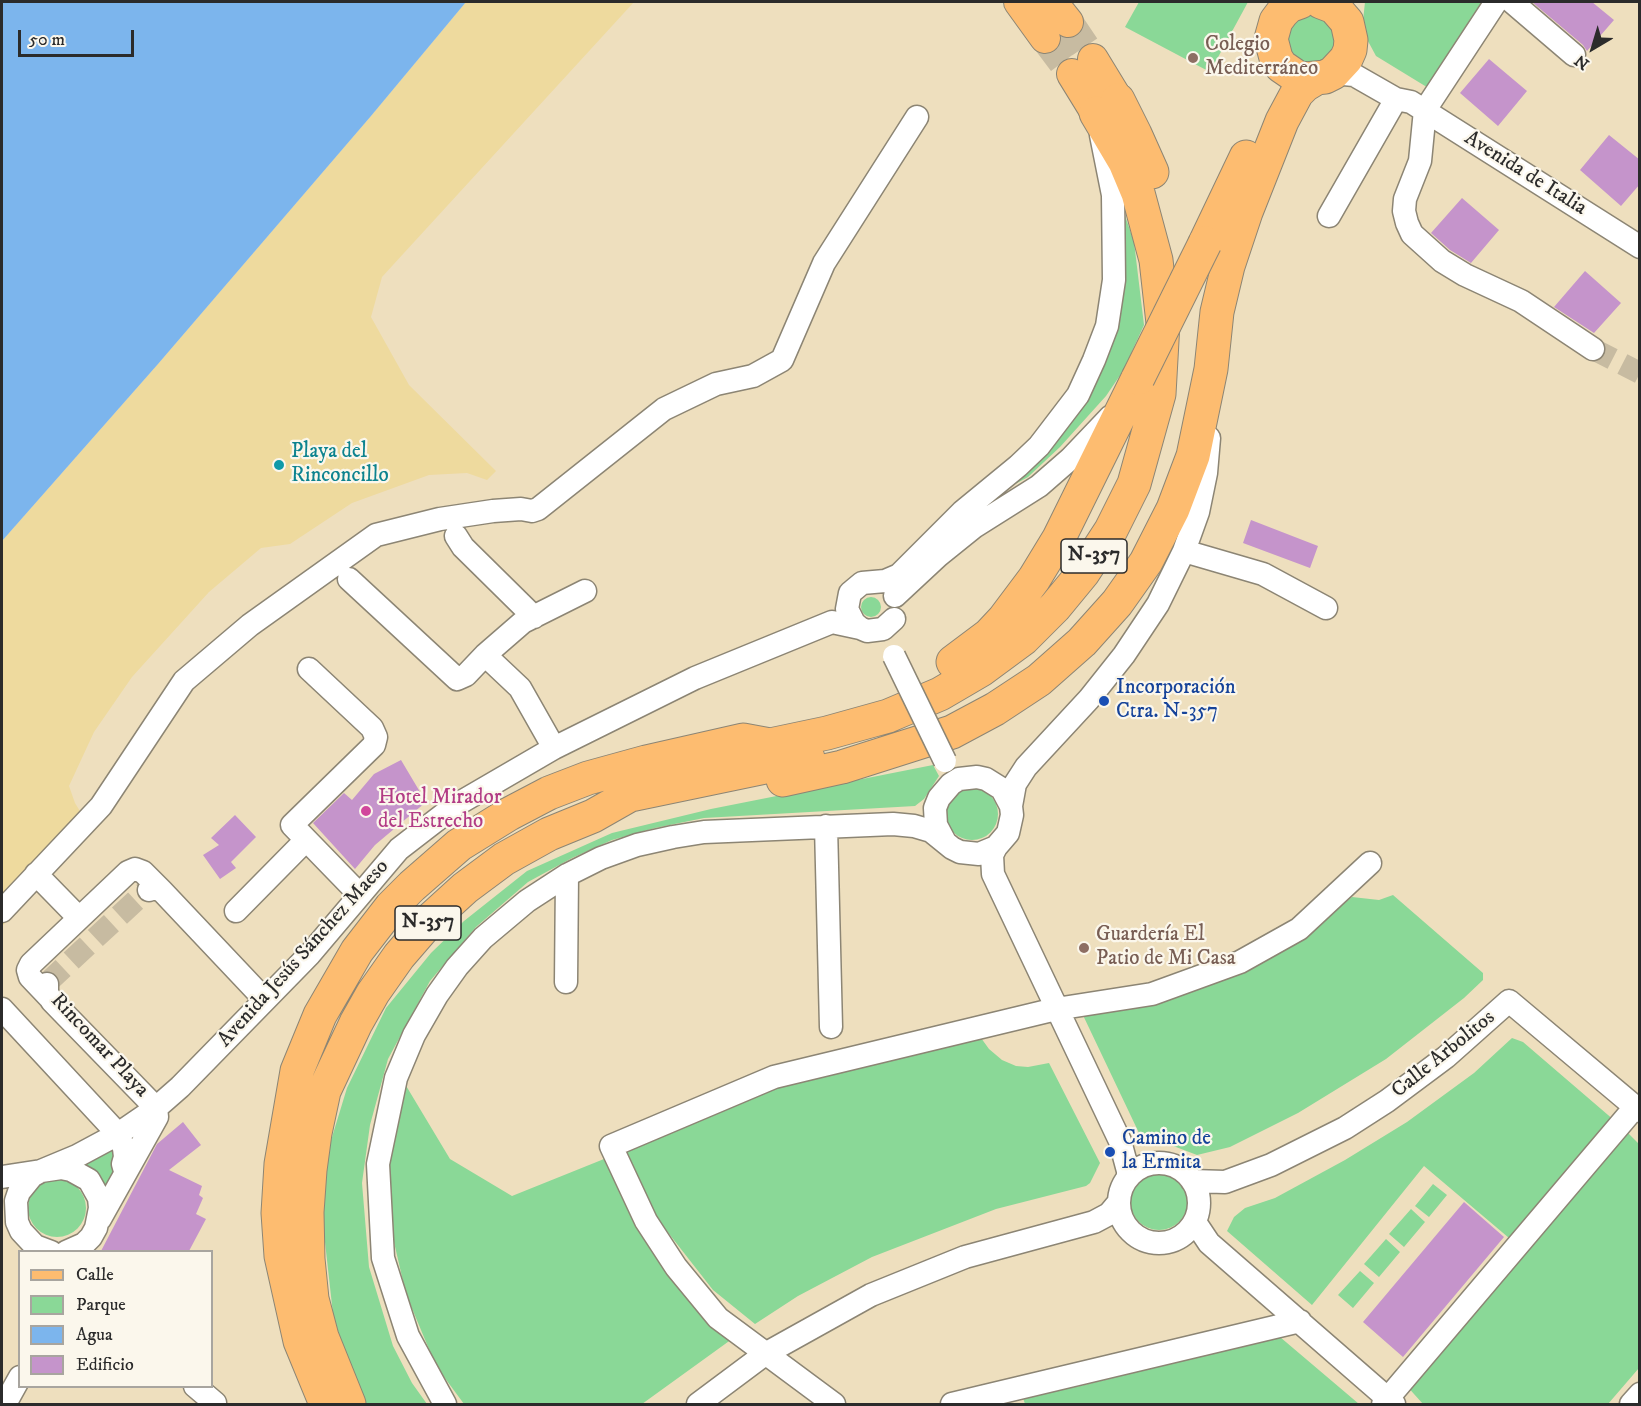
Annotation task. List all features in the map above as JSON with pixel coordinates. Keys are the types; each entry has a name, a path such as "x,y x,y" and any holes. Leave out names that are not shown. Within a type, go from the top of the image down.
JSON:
{"highway":[{"path":"742,740 763,730 865,707 897,695 929,678 972,650 1004,619 1034,579 1059,538 1205,243 1270,104 1279,71 1271,39 1276,21 1289,6 1300,2"},
{"path":"593,816 629,814 675,802 842,767 952,732 995,709 1039,680 1100,624 1146,562 1173,509 1193,456 1211,369 1217,312 1228,267 1246,212 1286,112 1297,93 1305,85 1324,76 1346,59 1339,14"},
{"path":"1276,58 1288,72 1297,77 1324,76"},
{"name":"N-357","path":"326,1404 300,1341 281,1256 278,1213 281,1164 297,1071 320,1015 357,951 391,907 459,845 509,814 549,793 588,778 646,762 742,740 770,744 827,733 888,716 940,694 981,670 1023,639 1055,607 1083,573 1111,530 1134,484 1159,394 1163,322 1156,260 1138,193 1125,162 1107,106"},
{"name":"N-357","path":"349,1404 321,1338 312,1299 307,1212 315,1133 324,1091 373,993 399,956 431,919 465,888 504,859 549,834 593,816 630,795 832,753 893,735 952,709 1035,650 1099,582 1154,492 1178,394 1183,355 1183,314 1174,241 1163,201 1148,163 1107,106"}],"main road":[{"path":"1019,2 1055,20"},
{"path":"1083,67 1107,106"}],"street":[{"path":"1329,216 1411,104 1496,2"},
{"path":"1512,2 1574,55"},
{"name":"Avenida de Italia","path":"1339,14 1369,65 1402,88 1411,104"},
{"name":"Avenida de Italia","path":"1324,76 1354,75 1411,104 1640,247"},
{"path":"1411,104 1420,161 1405,199 1404,211 1412,234 1442,261 1521,301 1593,349"},
{"path":"894,619 883,629 864,629 832,622 834,616 848,601 855,587 867,581 885,581 899,575 962,512 1039,446 1078,394 1090,368 1107,326 1114,280 1113,195 1107,106"},
{"path":"2,911 101,806 184,681 250,625 376,535 440,519 538,509 664,409 716,384 753,376 782,360 824,263 917,117"},
{"path":"969,854 984,853 1003,841 1011,824 1015,784 1026,767 1089,699 1140,632 1158,604 1184,551 1198,512 1206,473 1215,385 1211,369"},
{"path":"895,596 938,556 974,527 1039,486 1070,459 1109,418 1138,378"},
{"path":"456,536 463,547 534,617"},
{"path":"1184,551 1263,574 1326,608"},
{"path":"349,579 453,677 460,679 513,629 585,591"},
{"path":"877,582 891,589 897,603 891,630 892,652"},
{"path":"848,601 849,616 892,652 955,782"},
{"name":"Avenida Jesús Sánchez Maeso","path":"41,1171 77,1156 117,1134 180,1087 310,954 399,849 456,805 554,748 695,678 832,622"},
{"path":"485,655 520,688 554,748"},
{"path":"309,669 375,731 374,745 292,825 359,894"},
{"path":"945,842 936,825 935,807 944,790 955,782 968,777 986,779 1002,789 1011,806"},
{"path":"445,1404 408,1336 383,1258 378,1164 396,1078 414,1035 437,995 457,967 503,920 567,875 601,858 637,844 704,832 893,824 914,826 931,831 952,848 969,854 993,874"},
{"path":"826,826 831,1027"},
{"path":"236,911 306,840"},
{"path":"996,847 992,855 993,874 1120,1142 1128,1171 1136,1172"},
{"path":"834,1404 718,1318 676,1267 646,1221 611,1146 774,1077 1056,1010 1152,994 1240,962 1299,929 1370,863"},
{"path":"36,874 79,918 131,870 143,872 154,891 265,1000"},
{"path":"566,982 567,875"},
{"name":"Rincomar Playa","path":"79,918 29,967 30,977 48,990 156,1107"},
{"name":"Calle Arbolitos","path":"1192,1181 1226,1182 1271,1165 1345,1128 1446,1058 1509,1001 1637,1109"},
{"path":"2,1009 117,1134 124,1148 125,1171"},
{"path":"77,1249 96,1228 125,1171 131,1166 157,1117 156,1107"},
{"path":"1192,1220 1164,1243 1136,1236 1124,1221 1119,1202 1120,1193 1136,1172 1155,1163 1174,1166 1182,1170 1192,1181 1198,1194 1192,1220 1196,1237 1209,1243 1300,1321 1389,1403 1637,1109"},
{"path":"2,1177 51,1168 71,1170 88,1180 99,1198 100,1219"},
{"path":"17,1222 15,1212 20,1192 25,1183 41,1171"},
{"name":"Calle Arbolitos","path":"1192,1220 1226,1182"},
{"path":"2,1201 7,1205 27,1239 35,1246 48,1250"},
{"path":"1094,1222 1109,1214 1119,1202"},
{"path":"698,1404 765,1354 871,1295 955,1261 1094,1222 1108,1221 1129,1229"},
{"path":"952,1404 1300,1321"},
{"path":"5,1404 18,1381"},
{"path":"197,1388 215,1403"},
{"path":"1630,1404 1640,1394"}],"green space":[{"name":"Colegio Mediterráneo","path":"1139,2 1248,2 1210,72 1125,27"},
{"path":"1365,2 1483,2 1430,89 1376,56 1362,30"},
{"path":"1323,11 1339,42 1323,62 1303,64 1286,51 1286,23 1294,14"},
{"path":"1120,201 1134,242 1144,325 1123,371 1106,396 1060,447 1028,477 1008,488 1089,390"},
{"path":"871,597 878,600 881,607 878,614 871,617 864,614 861,607 864,600"},
{"path":"933,765 939,776 924,799 915,806 704,818 612,840 528,882 476,927 430,981 388,1059 370,1125 362,1183 369,1267 393,1346 412,1383 427,1404 366,1404 352,1378 333,1314 322,1215 329,1147 347,1088 386,1008 431,953 464,921 527,871 612,833 711,809"},
{"path":"972,788 986,792 994,800 998,814 994,828 986,836 972,840 958,836 950,828 946,814 950,800 958,792"},
{"path":"1393,895 1483,973 1483,980 1464,998 1386,1059 1298,1113 1230,1147 1197,1155 1139,1133 1081,1011 1301,939 1352,897 1379,900"},
{"path":"976,1031 989,1049 1002,1060 1016,1066 1028,1067 1049,1063 1100,1163 1090,1183 1086,1186 996,1209 872,1257 798,1296 755,1324 713,1290 659,1221 623,1145 771,1082"},
{"path":"1512,1038 1523,1042 1615,1121 1509,1238 1424,1166 1312,1305 1227,1231 1234,1217 1245,1208 1275,1198 1345,1160 1407,1122 1474,1073"},
{"path":"405,1084 450,1159 512,1196 609,1157 732,1339 642,1404 464,1404 436,1366 406,1294 390,1225 389,1147"},
{"path":"1626,1131 1639,1144 1639,1368 1608,1404 1423,1404 1405,1384"},
{"path":"115,1148 116,1166 105,1188 79,1163"},
{"path":"1159,1172 1175,1177 1183,1185 1188,1201 1183,1217 1175,1225 1159,1230 1143,1225 1135,1217 1130,1201 1135,1185 1143,1177"},
{"path":"51,1179 63,1179 78,1187 86,1202 86,1214 78,1229 63,1237 51,1237 36,1229 28,1214 28,1202 36,1187"},
{"path":"1433,1184 1447,1195 1429,1217 1415,1206"},
{"path":"1411,1209 1425,1222 1404,1247 1389,1234"},
{"path":"1386,1239 1400,1252 1379,1277 1364,1264"},
{"path":"1360,1271 1374,1283 1353,1308 1338,1295"},
{"path":"1280,1337 1359,1404 1025,1404 1022,1395 1076,1387"}],"sand":[{"name":"Playa del Rinconcillo","path":"466,2 634,2 382,277 371,317 409,385 496,471 487,480 467,473 429,475 352,503 290,544 261,548 209,592 132,677 94,732 69,786 75,803 91,829 20,910 2,926 2,541 158,364"}],"water":[{"path":"2,2 466,2 158,364 2,541"}],"building":[{"path":"1532,2 1592,2 1614,20 1587,51 1583,45"},
{"path":"1489,59 1527,91 1498,126 1460,93"},
{"path":"1609,135 1640,160 1640,184 1621,206 1580,170"},
{"path":"1462,198 1499,230 1471,263 1450,250 1431,233"},
{"path":"1585,271 1621,303 1594,333 1554,307"},
{"path":"1251,520 1318,546 1310,568 1243,543"},
{"name":"Hotel Mirador del Estrecho","path":"401,760 426,802 375,845 355,869 313,823 344,793 352,800 374,774"},
{"path":"235,815 256,837 231,862 236,868 220,879 203,855 219,845 211,838"},
{"path":"183,1122 201,1145 169,1170 202,1186 199,1195 203,1198 196,1214 206,1219 190,1250 102,1250 157,1144"},
{"path":"1464,1202 1504,1237 1403,1357 1363,1322"}],"tunnel":[{"path":"1068,22 1093,59"},
{"path":"1045,38 1072,74"},
{"path":"1593,349 1640,373"},
{"path":"47,983 147,890"}],"place":[{"name":"Colegio Mediterráneo","path":"1193,58"},
{"name":"Playa del Rinconcillo","path":"279,465"},
{"name":"Incorporación Ctra. N-357","path":"1104,701"},
{"name":"Hotel Mirador del Estrecho","path":"366,811"},
{"name":"Guardería El Patio de Mi Casa","path":"1084,948"},
{"name":"Camino de la Ermita","path":"1110,1152"}]}
